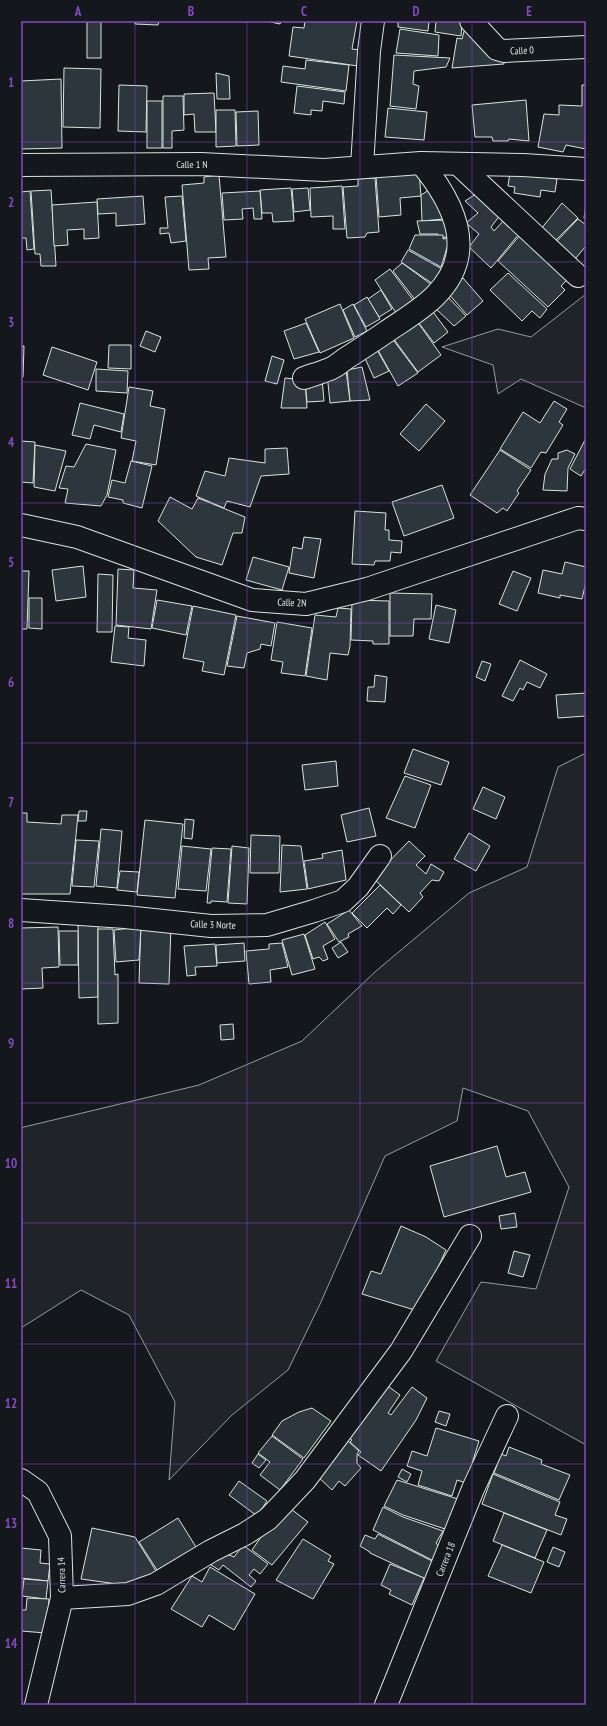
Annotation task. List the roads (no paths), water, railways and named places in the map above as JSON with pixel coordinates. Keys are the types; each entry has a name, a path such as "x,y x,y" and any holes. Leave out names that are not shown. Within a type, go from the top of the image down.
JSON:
{"street":[{"path":"362,167 369,51 373,21"},
{"name":"Calle 0","path":"471,21 497,49 504,51 586,47"},
{"path":"304,378 329,370 402,321 435,295 450,275 459,251 458,232 454,216 437,182 421,163"},
{"name":"Calle 1 N","path":"21,166 201,164 324,170 421,163 523,165 586,169"},
{"path":"458,164 578,276"},
{"name":"Calle 2N","path":"21,525 77,538 252,600 306,604 367,589 578,518 586,519"},
{"name":"Calle 3 Norte","path":"21,910 125,917 212,926 267,925 343,901 358,887 380,856"},
{"path":"62,1598 128,1594 156,1584 211,1551 245,1534 268,1520 305,1480 402,1351 470,1236"},
{"name":"Carrera 18","path":"386,1705 473,1490 508,1416"},
{"name":"Carrera 14","path":"21,1480 38,1492 60,1536 62,1598 36,1705"}]}
